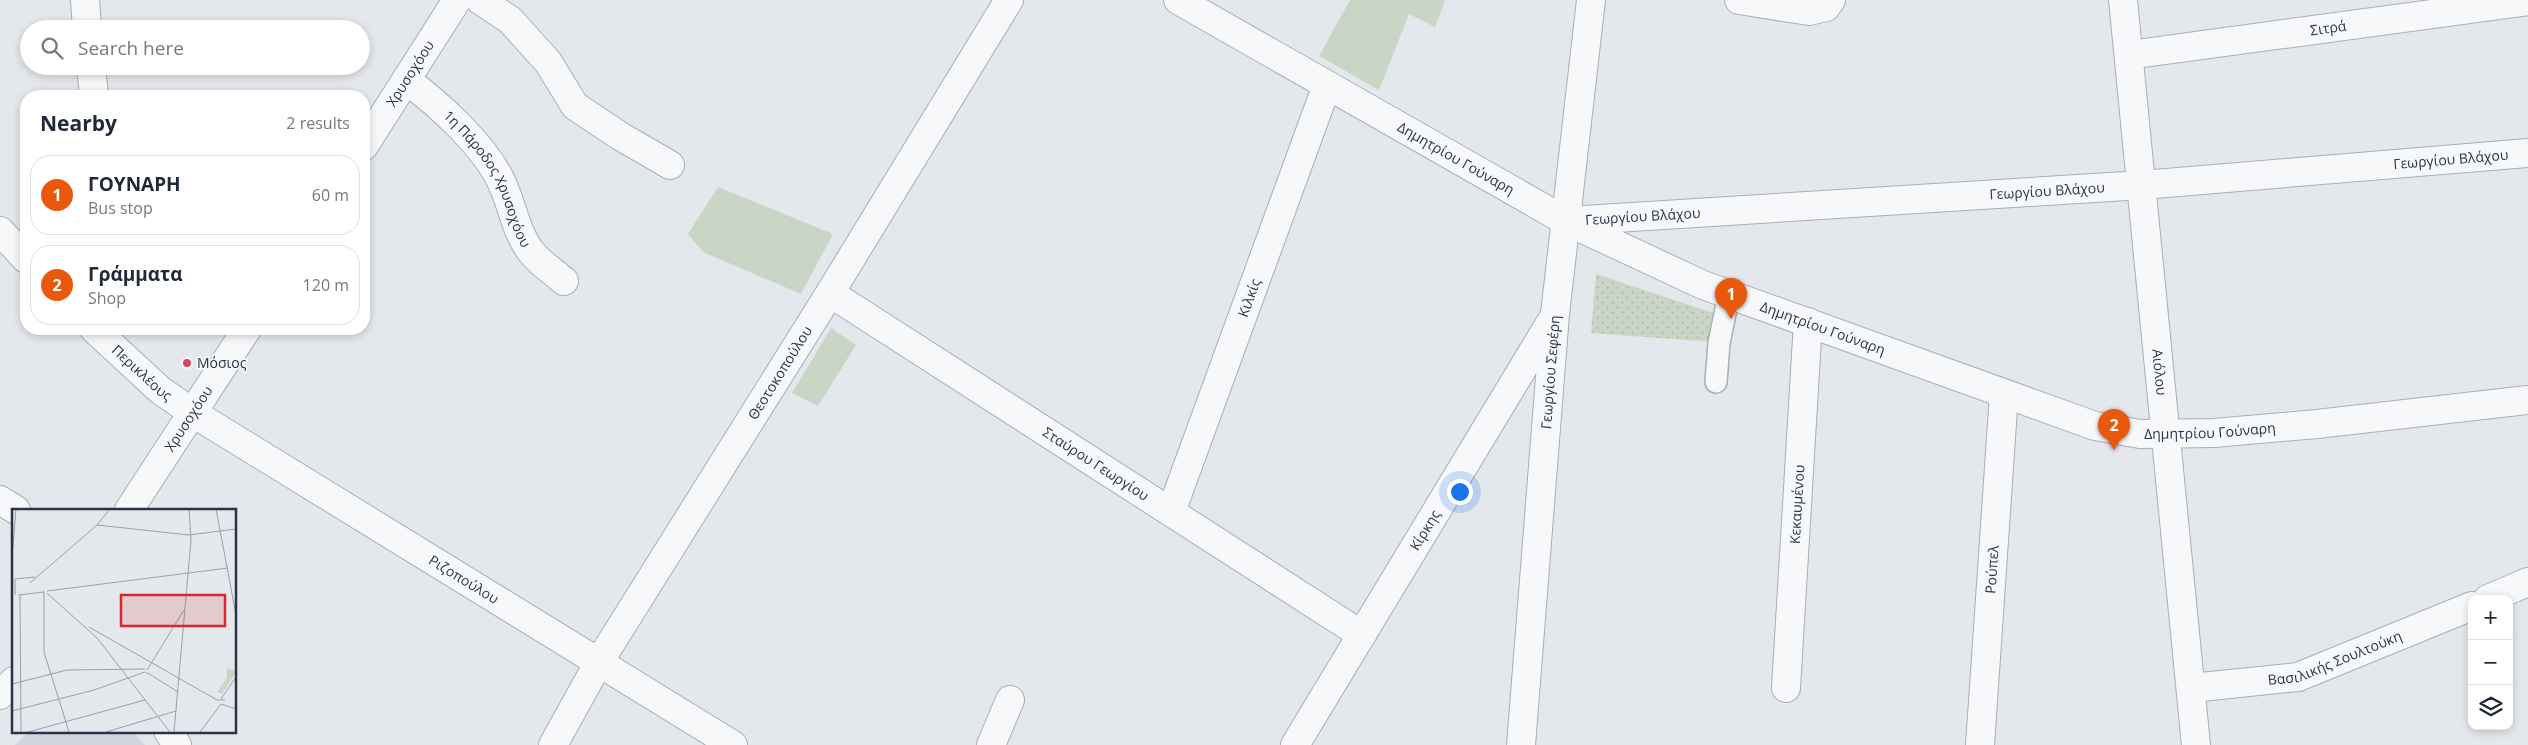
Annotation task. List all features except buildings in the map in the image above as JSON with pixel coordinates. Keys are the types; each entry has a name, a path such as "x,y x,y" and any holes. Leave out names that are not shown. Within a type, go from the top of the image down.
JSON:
{"street":[{"path":"85,0 87,20"},
{"name":"Χρυσοχόου","path":"370,137 457,0"},
{"path":"480,0 510,20 548,62 575,106 620,136 670,165"},
{"name":"Θεοτοκοπούλου","path":"553,745 599,662 830,293 1009,0"},
{"name":"Δημητρίου Γούναρη","path":"1178,0 1566,221 1648,261 1729,294 2095,426 2140,434 2259,430 2528,400"},
{"name":"Γεωργίου Σεφέρη","path":"1521,745 1555,314 1591,0"},
{"path":"1739,0 1809,10 1826,7 1831,0"},
{"name":"Αιόλου","path":"2123,0 2167,433 2196,745"},
{"name":"Σιτρά","path":"2129,55 2371,11 2528,1"},
{"path":"92,75 93,90"},
{"name":"1η Πάροδος Χρυσοχόου","path":"406,80 438,103 489,161 502,183 517,228 533,254 564,281"},
{"name":"Κιλκίς","path":"1172,512 1327,85"},
{"name":"Γεωργίου Βλάχου","path":"1566,221 2142,185 2528,153"},
{"path":"0,231 20,253"},
{"name":"Σταύρου Γεωργίου","path":"830,293 1362,635"},
{"name":"Κίρκης","path":"1295,745 1555,314"},
{"name":"Κεκαυμένου","path":"1786,688 1808,322"},
{"name":"Περικλέους","path":"100,335 160,390 193,413"},
{"path":"117,335 129,362"},
{"name":"Χρυσοχόου","path":"130,509 243,335"},
{"name":"Ρούπελ","path":"1980,745 2004,394"},
{"name":"Ριζοπούλου","path":"193,413 733,745"},
{"path":"0,500 14,509"},
{"path":"2497,595 2528,582"},
{"name":"Βασιλικής Σουλτούκη","path":"2190,688 2298,677 2468,608"},
{"path":"0,668 12,675"},
{"path":"0,695 12,683"},
{"path":"991,745 1010,700"},
{"path":"169,732 177,745"}],"lane":[{"path":"1716,382 1719,343 1729,294"}],"shaded area":[{"path":"29,732 133,732 145,745 15,745"}],"green space":[{"path":"1350,0 1445,0 1435,27 1409,14 1379,90 1319,56"},
{"path":"718,187 833,234 801,294 703,252 688,234"},
{"path":"1596,274 1716,314 1714,342 1591,333"},
{"path":"831,328 856,345 818,406 792,393"}],"place":[{"name":"ΓΟΥΝΑΡΗ","path":"1731,319"},
{"name":"Μόσιος","path":"187,363"},
{"name":"Γράμματα","path":"2114,450"}]}
